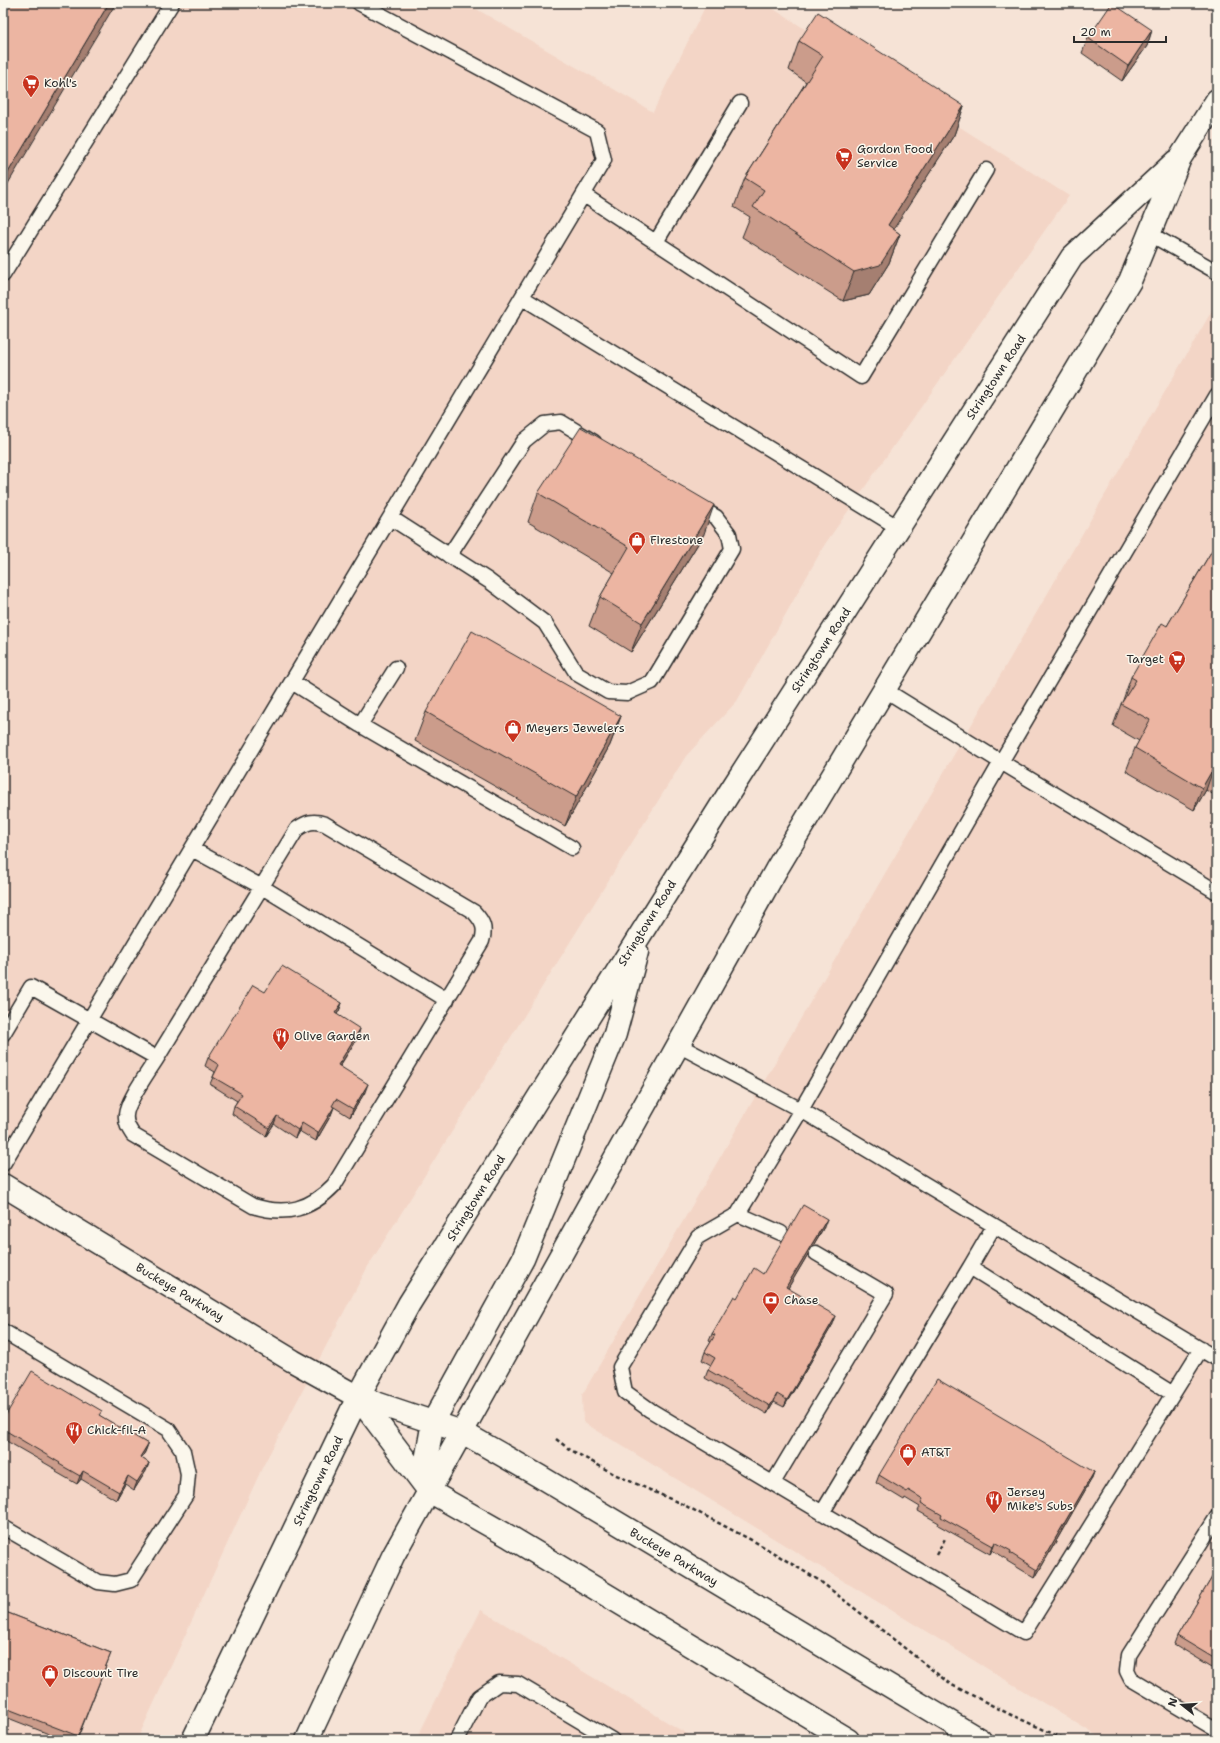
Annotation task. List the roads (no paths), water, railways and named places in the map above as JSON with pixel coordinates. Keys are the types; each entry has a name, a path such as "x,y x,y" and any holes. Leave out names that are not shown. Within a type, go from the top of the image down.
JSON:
{"main road":[{"name":"Stringtown Road","path":"307,1740 394,1556 429,1490 776,870 1130,281 1180,158 1217,100"},
{"name":"Stringtown Road","path":"193,1740 358,1397 409,1304 642,932 1072,257 1180,158"},
{"path":"429,1490 427,1455 433,1422 523,1259 615,1034 642,932"},
{"name":"Buckeye Parkway","path":"3,1186 293,1361 358,1397 462,1432 539,1476 980,1740"},
{"name":"Buckeye Parkway","path":"358,1397 429,1490 510,1537 833,1734 848,1740"}],"lane":[{"path":"3,275 172,3"},
{"path":"3,1164 523,298 604,160 597,131 359,3"},
{"path":"656,242 740,103"},
{"path":"584,195 861,376 986,170"},
{"path":"1150,234 1217,272"},
{"path":"523,298 899,528"},
{"path":"1200,1349 1024,1633 650,1410 625,1392 620,1368 698,1237 738,1214 801,1110 1001,762 1217,395"},
{"path":"449,556 524,441 545,424 561,422 608,451"},
{"path":"391,518 489,581 545,623 577,674 608,692 627,694 652,682 732,549 729,534 716,517 682,497"},
{"path":"360,726 396,668"},
{"path":"292,682 360,726 572,848"},
{"path":"885,690 1001,762 1217,892"},
{"path":"316,821 325,824 474,912 482,920 485,930 482,941 446,1000 334,1185 322,1198 288,1211 269,1211 252,1206 133,1135 127,1127 126,1115 129,1105 297,829 305,823 316,821"},
{"path":"192,849 262,887 446,1000"},
{"path":"3,1034 31,986 157,1058"},
{"path":"678,1045 801,1110 1217,1359"},
{"path":"738,1214 780,1234"},
{"path":"822,1513 994,1226"},
{"path":"773,1483 886,1294 816,1253"},
{"path":"970,1267 1173,1394"},
{"path":"3,1331 168,1429 183,1451 188,1474 186,1495 131,1580 116,1584 98,1582 3,1527"},
{"path":"1217,1517 1129,1655 1127,1671 1131,1679 1217,1730"},
{"path":"457,1740 479,1697 499,1683 518,1684 612,1740"}],"place":[{"name":"Kohl's","path":"31,98"},
{"name":"Gordon Food Service","path":"844,171"},
{"name":"Firestone","path":"637,555"},
{"name":"Target","path":"1177,674"},
{"name":"Meyers Jewelers","path":"513,743"},
{"name":"Olive Garden","path":"281,1051"},
{"name":"Chase","path":"771,1315"},
{"name":"Chick-fil-A","path":"74,1445"},
{"name":"AT&T","path":"908,1467"},
{"name":"Jersey Mike's Subs","path":"994,1514"},
{"name":"Discount Tire","path":"50,1688"}]}
